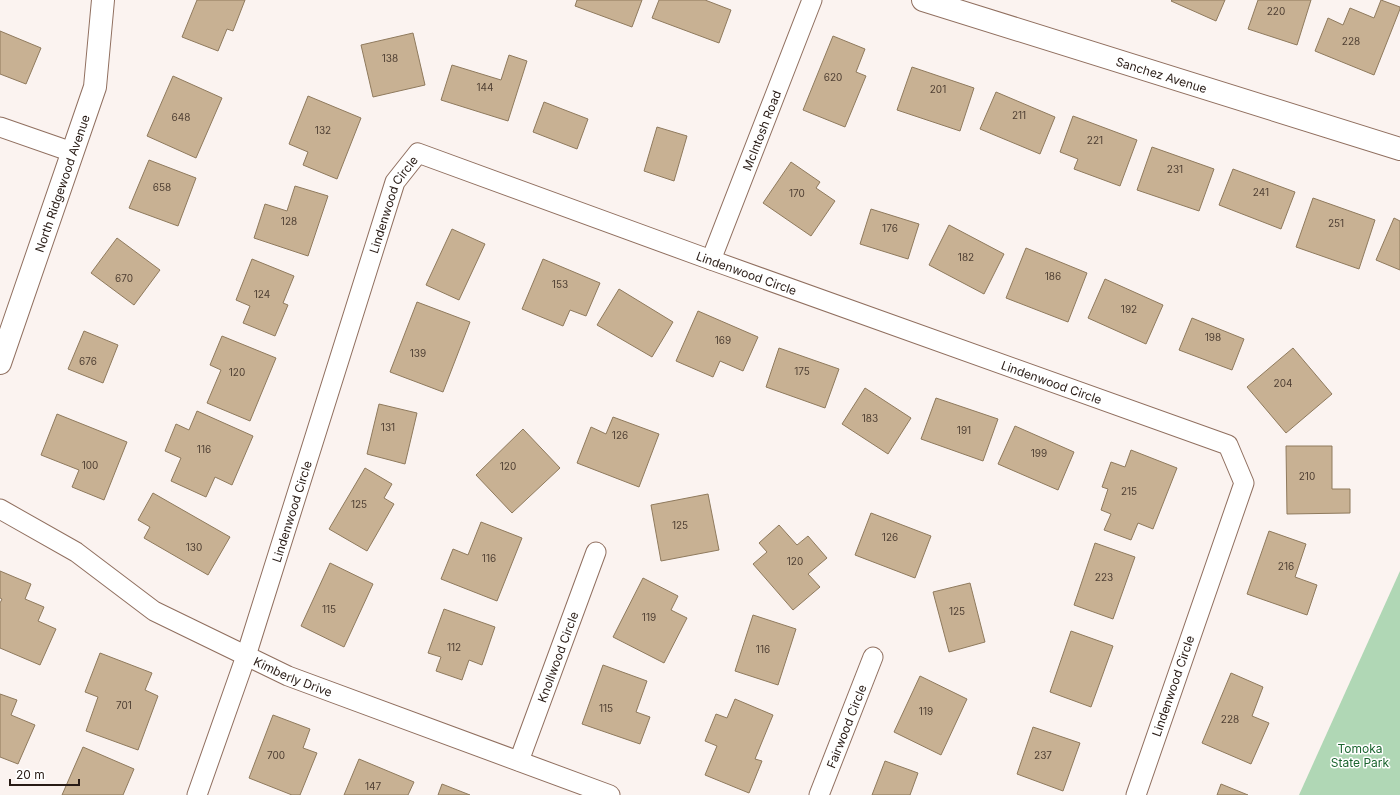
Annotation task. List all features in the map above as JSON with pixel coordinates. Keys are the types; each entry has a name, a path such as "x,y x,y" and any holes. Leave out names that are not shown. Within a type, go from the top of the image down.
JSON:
{"street":[{"name":"North Ridgewood Avenue","path":"0,363 72,152 96,87 103,0"},
{"name":"McIntosh Road","path":"711,260 812,0"},
{"name":"Sanchez Avenue","path":"923,0 1400,149"},
{"path":"0,127 72,152"},
{"name":"Lindenwood Circle","path":"246,656 395,182 418,153 711,260 1228,445 1244,483 1136,795"},
{"name":"Kimberly Drive","path":"0,509 76,552 154,611 288,676 610,795"},
{"name":"Knollwood Circle","path":"519,761 596,552"},
{"path":"197,795 246,656"},
{"name":"Fairwood Circle","path":"819,795 873,657"}],"green space":[{"name":"Tomoka State Park","path":"1400,571 1400,795 1299,795"}],"building":[{"path":"197,0 245,0 233,31 227,29 218,51 182,37"},
{"path":"577,0 642,0 632,27 575,6"},
{"path":"659,0 705,0 731,10 719,43 652,18"},
{"path":"1225,0 1216,21 1171,1"},
{"path":"1258,0 1311,0 1297,45 1248,29"},
{"path":"1381,0 1400,7 1400,9 1374,75 1315,51 1328,18 1343,25 1350,8 1374,18"},
{"path":"0,31 41,48 26,84 0,74"},
{"path":"413,33 425,85 373,97 361,45"},
{"path":"833,36 865,49 856,72 866,76 845,127 803,110"},
{"path":"509,55 527,61 508,121 441,100 452,65 501,80"},
{"path":"912,67 974,88 960,131 897,110"},
{"path":"173,76 222,98 196,158 147,136"},
{"path":"996,92 1055,117 1040,154 980,129"},
{"path":"308,96 361,118 337,179 303,165 308,152 289,144"},
{"path":"544,102 588,119 577,149 533,132"},
{"path":"1073,116 1137,140 1120,186 1074,169 1078,159 1060,152"},
{"path":"657,127 687,136 674,181 644,171"},
{"path":"1152,147 1214,169 1199,211 1137,190"},
{"path":"149,160 196,178 178,226 129,208"},
{"path":"791,162 820,182 816,188 835,201 811,236 763,203"},
{"path":"1233,169 1295,192 1281,229 1219,205"},
{"path":"295,186 328,196 308,256 254,238 265,204 287,211"},
{"path":"1313,198 1375,220 1359,269 1296,247"},
{"path":"871,209 919,224 908,259 860,244"},
{"path":"1394,218 1400,221 1400,270 1376,260"},
{"path":"949,225 1004,254 984,294 929,265"},
{"path":"452,229 485,244 459,300 426,285"},
{"path":"117,238 160,270 134,305 91,273"},
{"path":"1026,248 1087,273 1068,322 1006,298"},
{"path":"252,259 294,276 283,303 288,305 275,336 243,323 250,306 236,300"},
{"path":"543,259 600,283 586,316 570,310 563,326 522,309"},
{"path":"1105,279 1163,305 1146,344 1088,318"},
{"path":"619,289 673,322 652,357 597,325"},
{"path":"417,302 470,322 443,392 390,372"},
{"path":"698,311 758,337 743,371 720,361 713,377 676,361"},
{"path":"1192,318 1244,339 1232,370 1179,350"},
{"path":"84,331 118,345 103,383 68,369"},
{"path":"222,336 276,358 250,421 207,403 221,370 210,365"},
{"path":"779,348 839,369 825,408 766,387"},
{"path":"1293,348 1332,394 1286,433 1247,387"},
{"path":"865,388 911,418 888,454 842,424"},
{"path":"936,398 998,419 983,461 921,439"},
{"path":"379,404 417,413 405,464 367,454"},
{"path":"197,411 253,436 232,485 215,477 206,497 171,481 181,458 165,451 176,424 189,430"},
{"path":"57,414 127,442 104,500 72,487 79,470 41,455"},
{"path":"613,417 659,434 639,487 577,463 591,427 606,434"},
{"path":"1015,426 1074,452 1058,490 998,464"},
{"path":"523,429 560,468 512,513 476,475"},
{"path":"1286,446 1332,446 1332,489 1350,489 1350,513 1287,514"},
{"path":"1131,450 1177,468 1153,529 1138,523 1131,540 1104,530 1111,514 1101,510 1108,489 1102,487 1111,462 1125,467"},
{"path":"365,468 392,484 384,498 394,504 367,551 329,529"},
{"path":"153,493 230,537 208,575 144,538 150,527 138,520"},
{"path":"708,494 719,550 661,561 651,505"},
{"path":"871,513 931,536 915,578 855,555"},
{"path":"481,522 522,538 497,601 441,579 453,549 468,555"},
{"path":"779,525 797,545 808,536 827,558 808,574 820,587 793,610 753,564 767,552 759,543"},
{"path":"1269,531 1306,544 1295,577 1317,585 1307,615 1247,594"},
{"path":"1095,543 1135,557 1113,619 1074,605"},
{"path":"330,563 373,584 344,647 301,626"},
{"path":"0,571 31,584 25,599 44,607 38,621 56,629 40,665 0,648 0,603 2,599 0,598"},
{"path":"643,578 678,596 671,610 687,618 664,663 613,637"},
{"path":"970,583 985,642 949,652 933,592"},
{"path":"444,609 495,627 482,665 469,660 462,680 436,671 441,657 428,653"},
{"path":"753,615 796,629 778,685 735,671"},
{"path":"1071,631 1113,646 1091,707 1050,692"},
{"path":"100,653 152,673 145,690 158,696 138,750 86,731 98,697 85,692"},
{"path":"603,665 647,681 636,712 650,717 640,744 582,724"},
{"path":"1231,673 1263,687 1252,716 1269,723 1251,764 1202,743"},
{"path":"920,676 967,699 941,755 894,732"},
{"path":"0,694 17,700 11,715 35,725 18,764 0,757"},
{"path":"735,699 773,715 755,759 762,761 749,793 705,775 717,746 705,741 716,714 727,718"},
{"path":"273,715 310,729 303,748 317,753 300,795 292,795 249,778"},
{"path":"1033,727 1080,743 1063,791 1017,774"},
{"path":"83,747 134,769 123,795 62,795"},
{"path":"359,759 414,782 408,795 344,795"},
{"path":"885,761 918,773 910,795 872,795"},
{"path":"442,784 470,795 438,795"},
{"path":"1221,784 1248,795 1217,795"}]}
